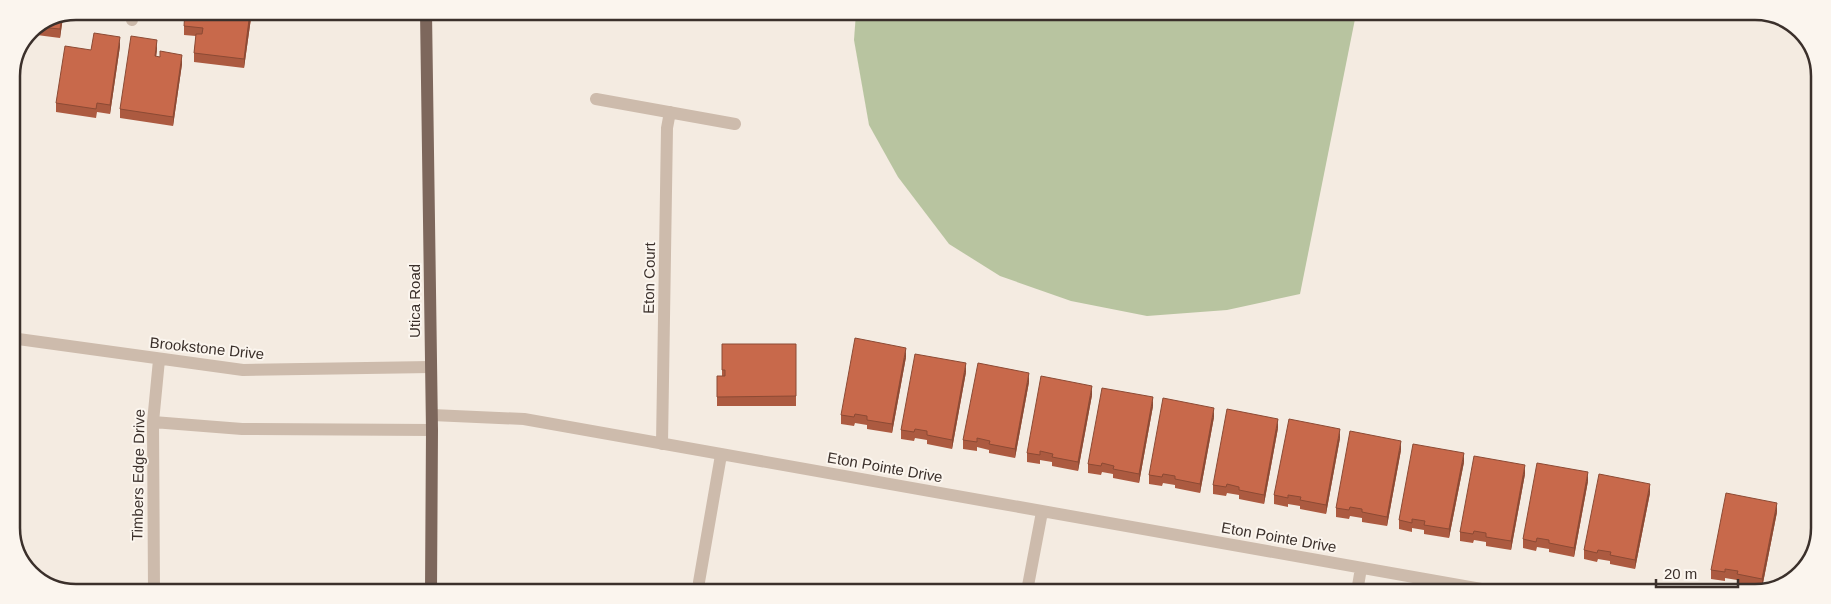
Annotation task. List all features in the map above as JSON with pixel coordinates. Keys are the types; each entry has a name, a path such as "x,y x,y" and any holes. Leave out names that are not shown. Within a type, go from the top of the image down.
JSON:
{"main road":[{"name":"Utica Road","path":"426,20 432,415 431,584"}],"street":[{"path":"596,99 735,124"},
{"name":"Eton Court","path":"662,444 667,128 670,112"},
{"name":"Brookstone Drive","path":"20,339 159,360 243,370 431,367"},
{"name":"Timbers Edge Drive","path":"154,584 154,422 159,360"},
{"name":"Eton Pointe Drive","path":"432,415 524,419 1452,584"},
{"path":"154,422 242,429 432,430"},
{"path":"699,582 721,454"},
{"path":"1028,584 1042,512"},
{"path":"1358,584 1361,568"}],"green space":[{"path":"855,20 1355,20 1300,294 1227,310 1147,316 1071,301 1000,276 949,244 898,177 869,125 854,40"}],"building":[{"path":"184,20 249,20 244,59 194,53 196,34 202,34 203,28 184,26"},
{"path":"61,22 60,29 48,28"},
{"path":"94,33 120,37 110,105 97,103 96,109 56,103 65,46 91,50"},
{"path":"131,36 157,40 155,56 160,57 160,51 182,55 173,117 120,109"},
{"path":"855,338 906,348 892,424 867,420 867,416 855,414 854,417 841,415"},
{"path":"722,344 796,344 796,396 717,397 717,376 725,376 725,370 722,370"},
{"path":"915,354 966,363 952,440 927,435 927,431 915,429 914,432 901,430"},
{"path":"978,363 1029,373 1015,449 989,444 990,441 977,438 977,442 963,440"},
{"path":"1041,376 1092,386 1078,462 1052,457 1053,454 1040,451 1040,455 1027,453"},
{"path":"1102,388 1153,397 1139,474 1113,469 1114,466 1102,463 1101,466 1088,464"},
{"path":"1163,398 1214,408 1200,484 1175,479 1175,476 1163,474 1162,477 1149,475"},
{"path":"1227,409 1278,419 1264,495 1239,490 1239,487 1227,484 1226,487 1213,485"},
{"path":"1289,419 1340,429 1326,505 1300,500 1301,497 1288,495 1288,498 1274,495"},
{"path":"1350,431 1401,441 1387,517 1362,512 1362,509 1350,507 1349,510 1336,508"},
{"path":"1413,444 1464,453 1449,529 1424,525 1425,521 1412,519 1412,523 1399,520"},
{"path":"1474,456 1525,465 1511,541 1486,537 1486,533 1474,531 1473,534 1460,532"},
{"path":"1537,463 1588,472 1574,548 1549,543 1549,540 1537,538 1536,542 1523,539"},
{"path":"1599,474 1650,484 1635,560 1610,555 1611,552 1598,550 1597,553 1584,550"},
{"path":"1726,493 1777,503 1762,579 1737,574 1738,571 1725,569 1725,572 1711,570"}]}
